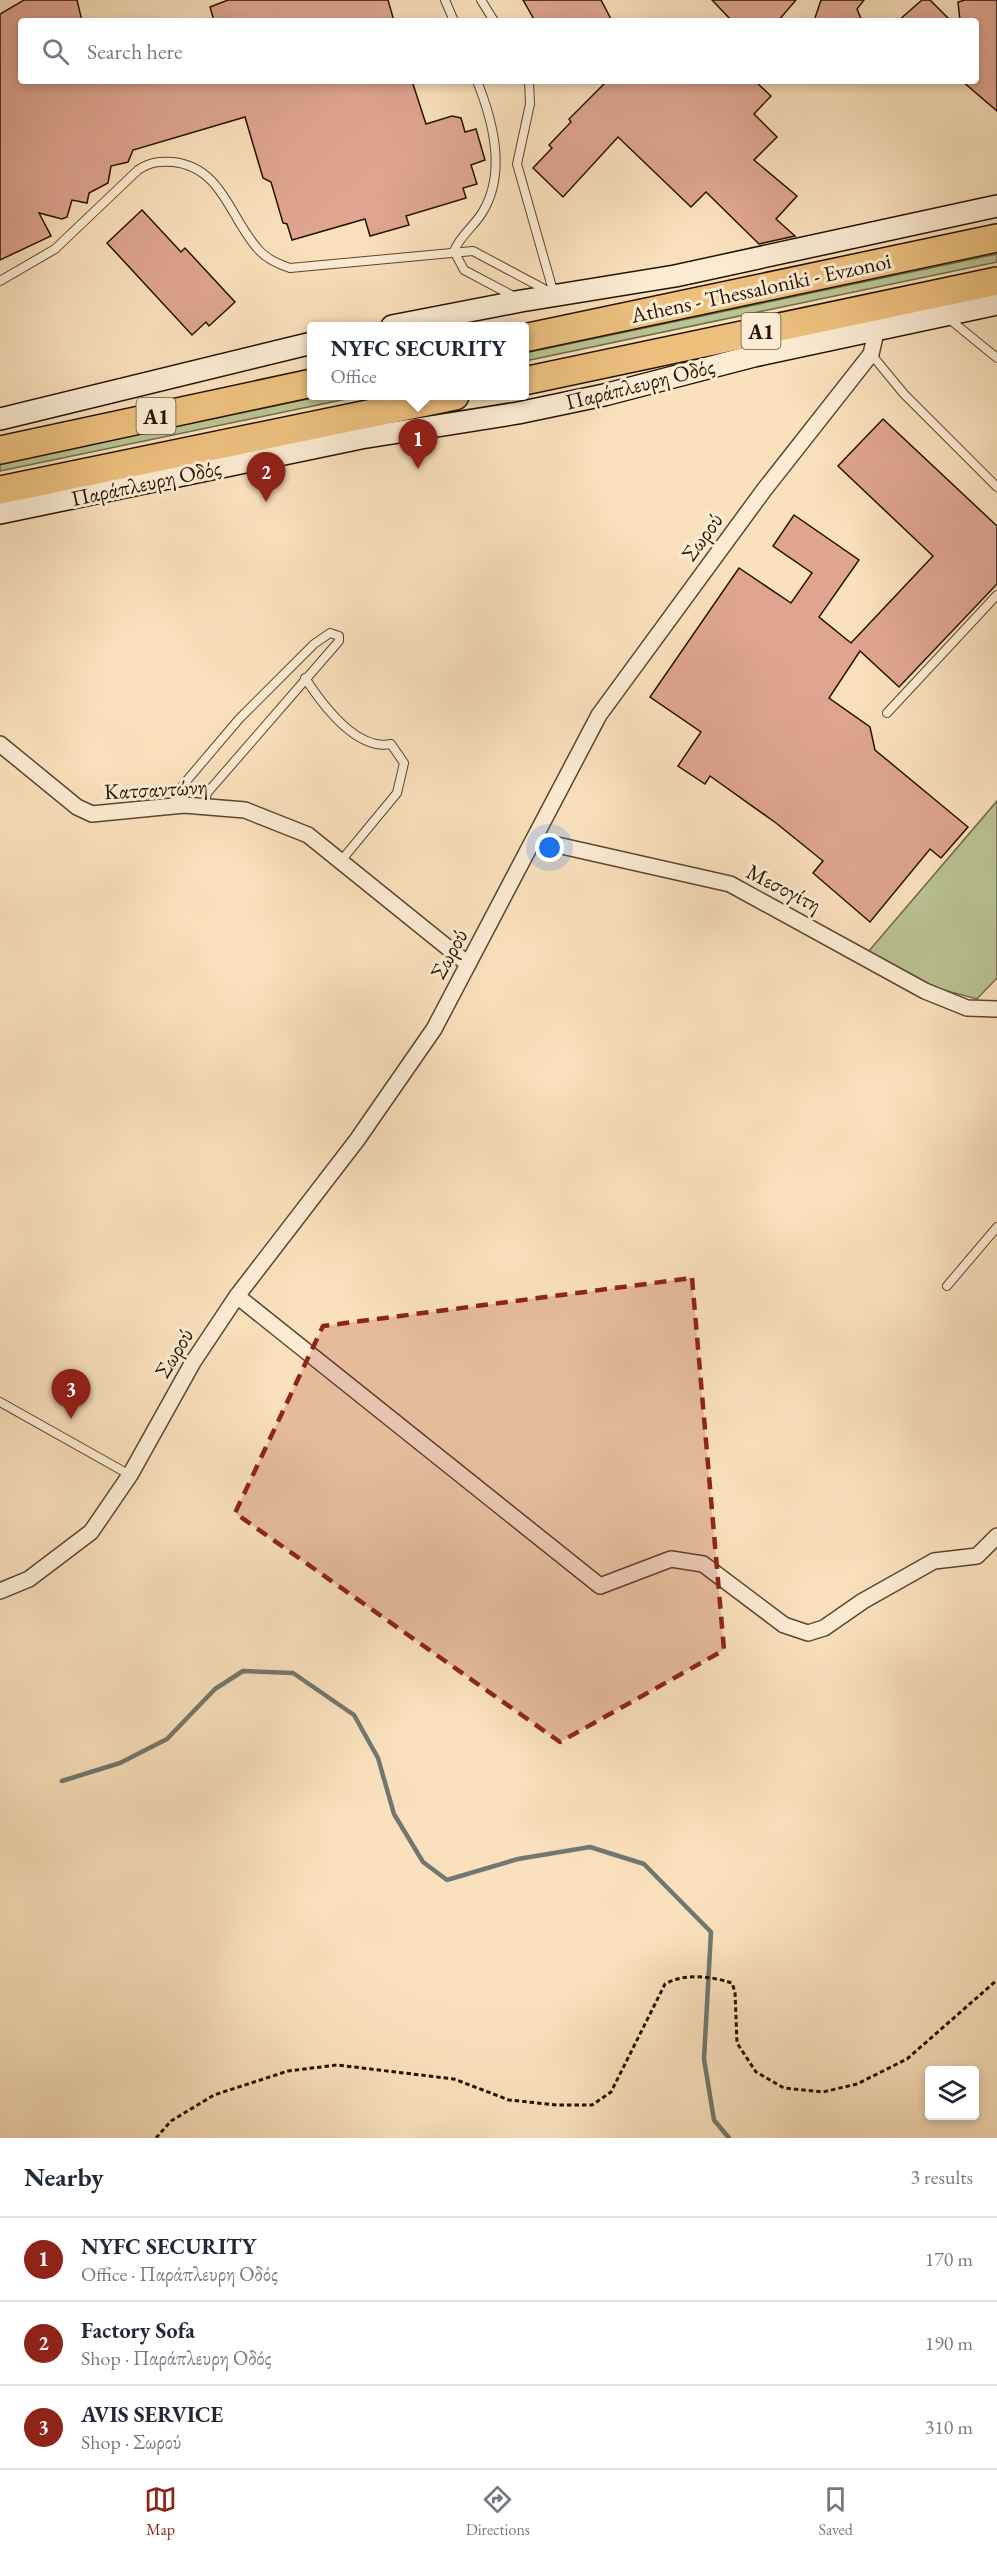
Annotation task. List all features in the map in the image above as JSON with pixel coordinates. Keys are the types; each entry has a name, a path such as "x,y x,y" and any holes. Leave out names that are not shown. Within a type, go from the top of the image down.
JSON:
{"highway":[{"name":"Athens - Thessaloniki - Evzonoi","path":"529,337 997,238"},
{"name":"Athens - Thessaloniki - Evzonoi","path":"529,380 997,281"},
{"name":"Α1","path":"0,450 307,384"},
{"name":"Α1","path":"0,490 436,400"}],"street":[{"path":"417,322 554,295 687,274 997,206"},
{"name":"Παράπλευρη Οδός","path":"0,513 361,438 518,413 594,397 754,356 877,328 997,304"},
{"name":"Σωρού","path":"0,1591 28,1579 91,1532 130,1475 193,1362 237,1296 357,1140 434,1029 599,715 764,490 871,354 877,328"},
{"path":"0,418 307,344"},
{"name":"Κατσαντώνη","path":"0,744 77,807 92,814 178,806 245,810 308,835 468,964"},
{"name":"Μεσογίτη","path":"535,840 730,884 924,991 967,1008 997,1010"},
{"path":"237,1296 600,1587 671,1559 703,1564 784,1625 808,1633 824,1628 863,1601 934,1561 977,1556 997,1536"}],"lane":[{"path":"445,0 452,18"},
{"path":"481,0 492,18"},
{"path":"454,250 483,212 495,180 495,155 488,110 478,84"},
{"path":"529,84 530,104 517,164 554,295"},
{"path":"0,281 55,249 138,170 148,163 161,161 195,166 212,178 257,248 267,258 290,268 454,250 473,251 554,295"},
{"path":"454,250 464,270 521,301"},
{"path":"945,315 997,358"},
{"path":"871,354 904,394 997,487"},
{"path":"887,713 997,595"},
{"path":"178,806 183,785 239,719 314,644 330,633 339,636 339,641 207,793 204,807"},
{"path":"305,678 317,696 360,741 380,746 391,744 404,763 397,793 340,862"},
{"path":"946,1286 997,1227"},
{"path":"0,1402 130,1475"}],"path":[{"path":"156,2138 171,2121 214,2095 288,2071 337,2065 454,2079 509,2100 557,2105 592,2105 611,2092 665,1983 677,1977 718,1978 732,1983 735,1992 737,2043 756,2072 784,2088 823,2092 857,2084 908,2059 997,1980"}],"highlighted area":[{"path":"692,1278 724,1650 560,1742 235,1513 323,1326"}],"green space":[{"path":"997,254 997,262 529,360 529,352"},
{"path":"307,399 342,400 0,471 0,463"},
{"path":"997,801 997,978 977,999 936,988 868,952"}],"building":[{"path":"24,0 77,0 81,18 18,18 18,84 413,84 426,124 452,116 461,118 465,132 476,129 485,160 471,165 477,184 463,188 466,198 406,216 409,225 370,236 365,219 292,240 287,224 283,223 271,182 263,178 245,117 133,150 128,162 111,166 108,183 89,193 87,203 72,200 67,217 62,219 39,213 51,236 0,260 0,14"},
{"path":"228,0 388,0 393,18 213,18 210,7"},
{"path":"523,0 601,0 610,18 533,18"},
{"path":"712,0 796,0 781,18 729,18"},
{"path":"821,0 864,0 857,9 861,18 815,18"},
{"path":"922,0 930,0 948,18 901,18"},
{"path":"997,0 997,111 966,84 979,84 979,18 960,18 958,2"},
{"path":"604,84 758,84 771,96 754,114 777,137 754,160 797,196 776,219 795,236 759,244 706,192 691,207 618,137 563,197 533,168 552,148 549,145 571,122 569,119"},
{"path":"142,210 181,252 185,248 235,302 209,326 206,322 192,335 107,243"},
{"path":"883,419 997,526 997,584 899,687 860,651 829,698 870,727 875,750 968,827 941,858 930,849 870,922 813,873 823,861 776,823 710,776 705,784 678,766 701,732 650,697 739,568 791,603 812,573 773,546 794,515 859,560 819,617 851,643 933,556 838,466"}],"waterway":[{"path":"62,1781 120,1763 167,1739 215,1689 243,1671 293,1673 354,1715 378,1758 394,1814 423,1862 447,1880 518,1859 590,1847 644,1864 711,1932 704,2059 714,2120 729,2138"}],"place":[{"name":"NYFC SECURITY","path":"418,469"},
{"name":"Factory Sofa","path":"266,502"},
{"name":"AVIS SERVICE","path":"71,1419"}]}
